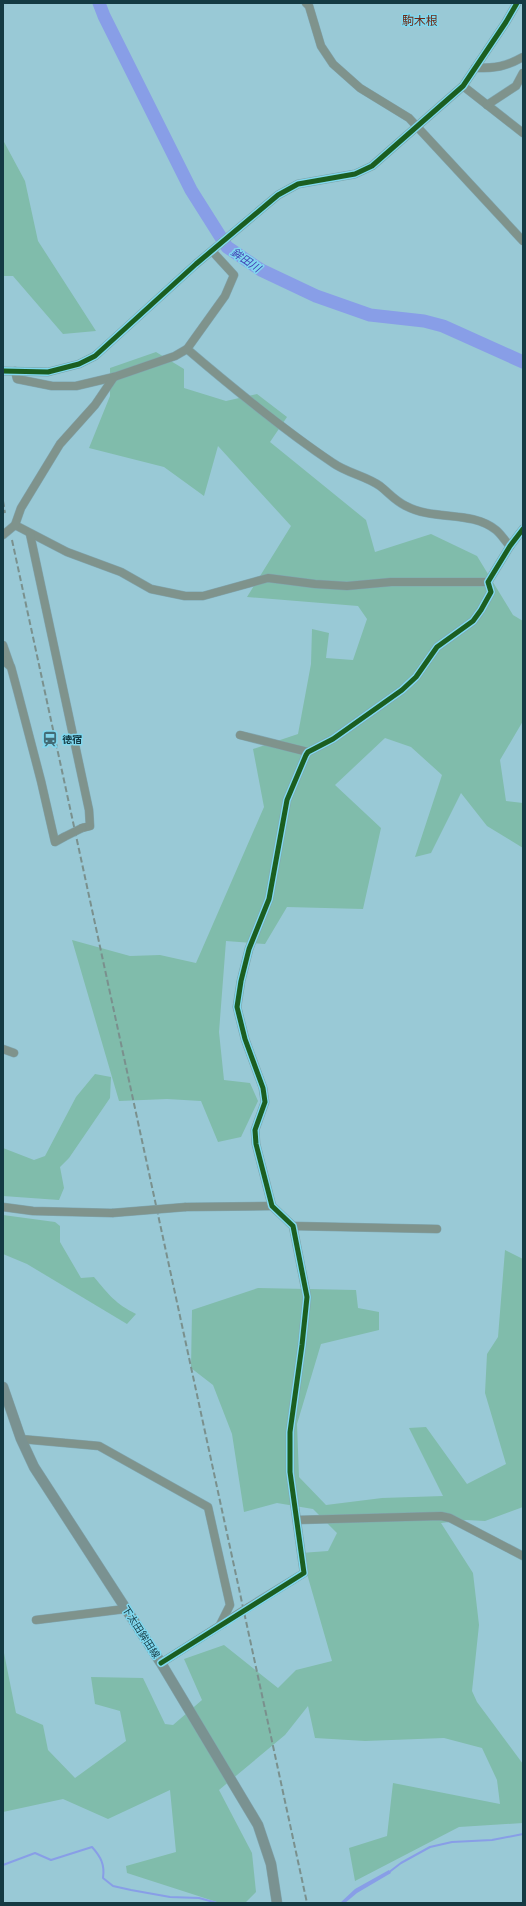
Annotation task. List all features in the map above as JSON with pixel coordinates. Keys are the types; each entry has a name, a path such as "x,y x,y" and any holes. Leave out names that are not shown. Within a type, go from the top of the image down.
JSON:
{"main road":[{"name":"下太田鉾田線","path":"3,1387 7,1412 48,1492 160,1663 258,1825 271,1864 276,1903"}],"street":[{"path":"306,3 309,6 321,46 333,64 360,88 400,111 418,127 523,241"},
{"path":"3,371 15,370 48,372 79,364 95,356 278,195 290,187 306,182 348,176 363,171 383,157 464,86 517,3"},
{"path":"475,68 497,68 509,65 523,57"},
{"path":"487,105 516,86 523,73"},
{"path":"464,86 523,133"},
{"path":"15,370 17,379 52,386 76,386 114,377 175,356 187,349 225,296 234,276 215,249"},
{"path":"187,349 282,429 340,468 379,485 396,501 408,507 431,515 454,517 481,522 496,530 510,546"},
{"path":"3,535 15,525 21,508 60,444 95,405 114,377"},
{"path":"15,525 67,552 121,572 151,589 185,596 204,596 268,578 284,578 315,584 347,586 391,582 488,582"},
{"path":"160,1663 304,1573 290,1472 290,1432 307,1297 293,1226 272,1206 256,1144 254,1130 265,1102 263,1088 245,1039 237,1007 249,949 269,899 286,800 308,752 333,739 402,690 416,677 437,647 473,621 482,610 491,592 488,582 510,546 523,529"},
{"path":"3,645 11,667 41,781 55,842 64,836 90,826 88,810 30,534"},
{"path":"3,660 11,667"},
{"path":"240,735 308,752"},
{"path":"3,1049 14,1054"},
{"path":"3,1207 33,1211 112,1213 186,1207 272,1206"},
{"path":"293,1226 437,1229"},
{"path":"21,1439 99,1446 208,1507 230,1605 220,1625"},
{"path":"297,1520 441,1516 450,1518 523,1556"},
{"path":"36,1620 125,1609"}],"green space":[{"path":"3,140 25,181 38,241 96,331 63,334 13,276 3,276"},
{"path":"156,352 184,369 184,388 226,401 257,394 287,417 270,442 366,520 375,552 431,534 477,556 513,615 523,621 523,721 500,760 506,801 523,803 523,848 487,826 461,793 431,853 415,857 442,775 411,747 385,738 335,785 381,828 363,909 287,907 265,944 226,941 219,1032 224,1080 250,1083 258,1101 241,1137 218,1142 201,1101 167,1099 119,1101 72,940 130,956 160,955 196,963 264,807 253,749 298,734 311,664 312,629 329,633 326,658 353,660 367,619 358,606 247,597 291,526 218,446 204,496 164,467 89,448 110,396 110,368"},
{"path":"95,1074 111,1077 110,1098 69,1158 60,1167 64,1188 59,1200 3,1196 3,1148 34,1160 45,1156 76,1097"},
{"path":"3,1215 55,1222 60,1226 60,1242 81,1278 94,1277 113,1298 136,1314 127,1324 27,1264 3,1254"},
{"path":"505,1250 523,1259 523,1507 485,1521 466,1520 441,1523 473,1573 479,1625 472,1691 477,1702 523,1764 523,1823 459,1827 355,1881 349,1848 387,1836 393,1783 500,1804 497,1780 482,1748 444,1738 365,1741 315,1738 308,1706 285,1735 219,1790 252,1853 256,1892 245,1903 220,1903 127,1873 126,1866 176,1852 170,1790 108,1819 63,1799 3,1812 3,1648 16,1713 43,1725 48,1750 75,1778 126,1741 120,1711 95,1704 91,1677 143,1678 165,1724 173,1725 202,1700 184,1659 224,1645 278,1688 296,1670 332,1661 301,1553 328,1551 337,1533 313,1509 277,1503 244,1512 232,1434 213,1385 191,1368 192,1310 258,1288 356,1290 358,1308 379,1312 379,1330 321,1344 297,1424 299,1477 326,1505 382,1498 443,1496 409,1428 426,1427 467,1484 506,1464 485,1393 487,1354 498,1337"}],"water":[{"path":"389,1870 391,1873 357,1893 345,1903 340,1903 355,1889"}],"waterway":[{"name":"鉾田川","path":"99,3 104,16 191,190 227,247 261,270 316,296 370,315 424,321 443,326 523,362"},
{"path":"388,1873 401,1863 430,1847 452,1842 492,1840 523,1834"},
{"path":"3,1865 35,1853 51,1860 92,1847 102,1861 103,1878 113,1886 170,1897 199,1898 217,1903"}],"railway":[{"path":"3,501 5,513"},
{"path":"12,540 307,1903"}],"cycle path":[{"path":"3,371 48,372 79,364 95,356 196,264 278,195 298,184 355,174 372,166 463,86 517,3"},
{"path":"161,1663 304,1573 290,1472 290,1432 307,1297 293,1226 272,1206 256,1144 255,1130 265,1102 263,1088 245,1039 237,1007 241,981 249,949 269,899 287,800 308,752 333,739 402,690 416,677 437,647 473,621 491,592 488,582 510,546 523,529"}],"place":[{"name":"徳宿","path":"50,739"}],"district":[{"name":"駒木根","path":"420,21"}]}
